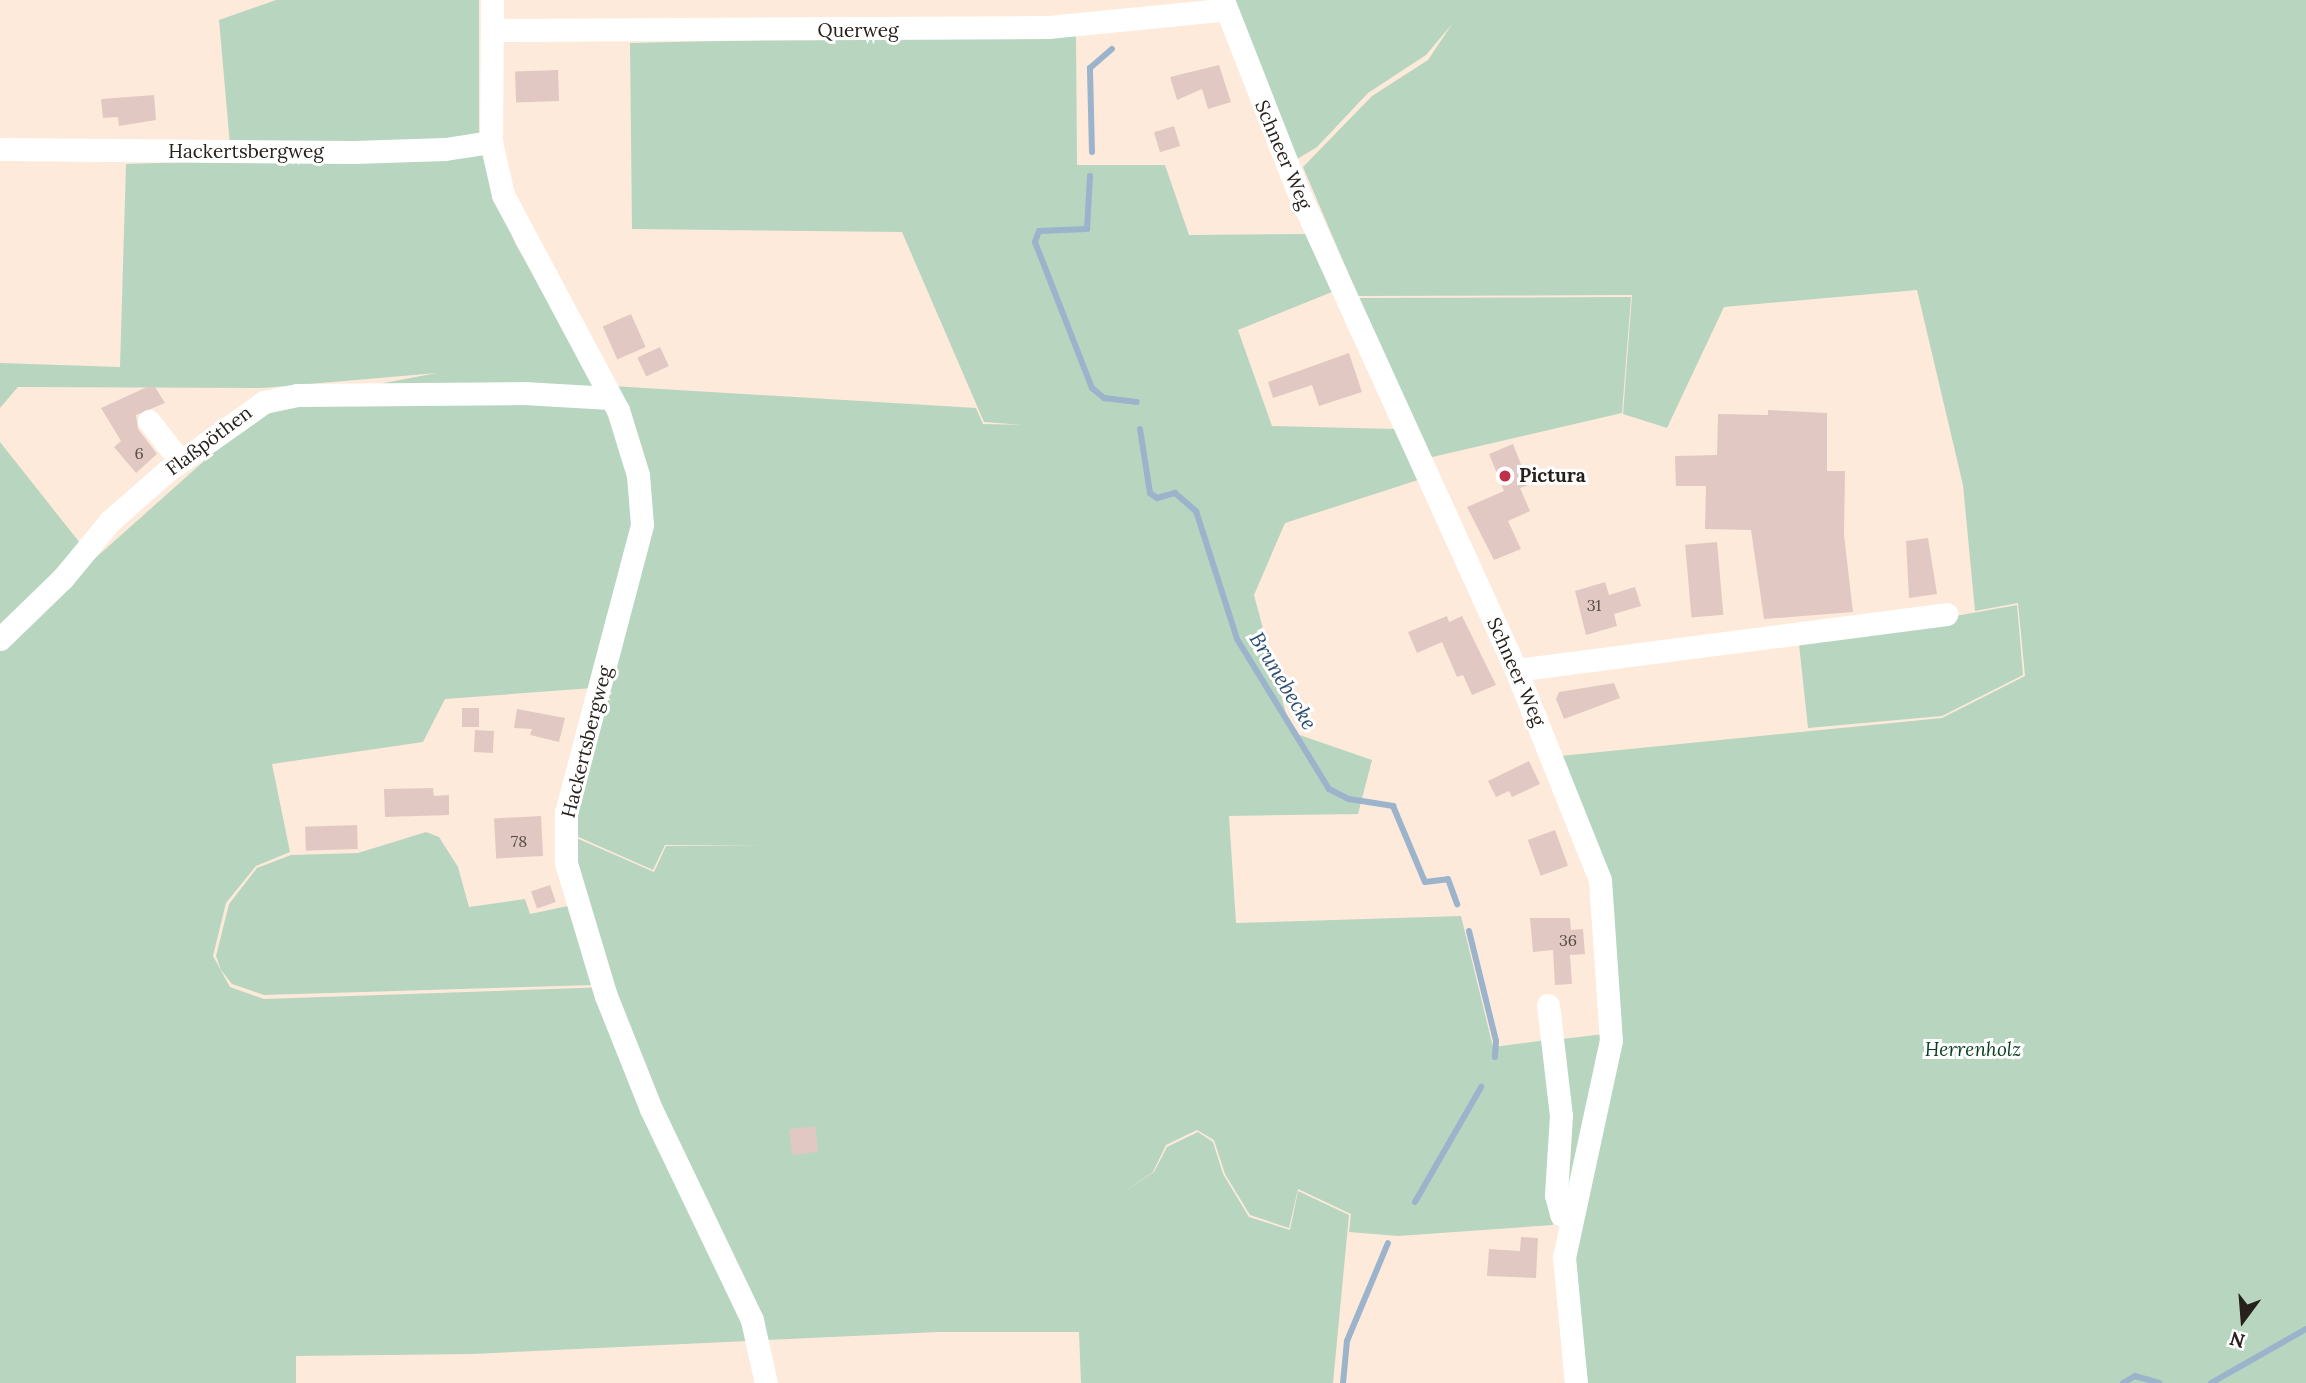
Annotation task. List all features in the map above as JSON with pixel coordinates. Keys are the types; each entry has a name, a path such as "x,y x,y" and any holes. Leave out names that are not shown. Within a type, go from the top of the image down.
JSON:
{"street":[{"name":"Hackertsbergweg","path":"492,0 491,142 503,195 629,435 642,525 566,812 566,863 611,1008 651,1110 752,1320 766,1383"},
{"name":"Querweg","path":"492,30 1048,27 1222,5"},
{"name":"Schneer Weg","path":"1222,5 1297,188 1516,670 1600,880 1611,1040 1569,1217 1565,1301 1576,1383"},
{"name":"Hackertsbergweg","path":"0,149 354,152 445,149 491,142"},
{"name":"Flaßpöthen","path":"0,639 63,578 110,521 240,414 264,402 297,395 524,393 610,398"},
{"path":"149,421 180,461"},
{"path":"1516,670 1946,614"},
{"path":"1548,1005 1561,1115 1556,1195 1561,1214 1569,1217"}],"green space":[{"path":"276,0 479,0 479,133 442,146 230,145 219,20"},
{"name":"Herrenholz","path":"1220,0 2306,0 2306,1383 1588,1383 1574,1259 1619,1040 1610,880 1560,756 1942,718 2025,676 2018,603 1975,611 1963,485 1917,290 1724,307 1667,428 1623,414 1632,295 1358,296 1303,167 1372,96 1428,60 1452,24 1426,55 1368,93 1317,147 1294,161"},
{"path":"1076,33 1077,165 1165,165 1189,235 1307,234 1332,292 1238,330 1272,426 1396,429 1418,480 1285,523 1254,595 1291,732 1372,760 1358,814 1229,816 1236,923 1461,916 1493,1047 1546,1040 1553,1114 1548,1199 1553,1225 1398,1236 1349,1232 1351,1214 1298,1189 1289,1228 1250,1215 1225,1174 1214,1140 1197,1130 1166,1145 1153,1172 1122,1193 1154,1172 1167,1147 1198,1132 1213,1142 1223,1174 1249,1217 1290,1230 1298,1191 1349,1215 1333,1383 1081,1383 1079,1332 938,1332 473,1354 296,1356 296,1383 0,1383 0,643 267,405 437,373 263,388 18,387 0,408 0,363 120,367 126,164 482,153 515,243 596,385 976,408 983,424 1024,425 984,422 902,232 632,229 630,43","holes":["606,687 574,811 574,835 653,870 665,845 770,846 666,846 654,872 574,837 575,866 609,987 264,999 230,987 213,956 226,903 256,866 290,852 272,764 423,742 445,699"]},
{"path":"1631,297 1622,413 1428,458 1358,298"},
{"path":"0,442 80,543 0,631"},
{"path":"2017,605 2023,675 1942,716 1808,728 1799,644"},
{"path":"426,832 439,837 458,867 469,907 525,899 530,914 568,906 594,985 264,995 232,984 221,970 216,956 229,904 257,868 291,855 358,853"},
{"path":"1604,1034 1567,1205 1562,1039"}],"building":[{"path":"1219,65 1231,102 1208,109 1202,89 1177,100 1170,77"},
{"path":"558,70 559,101 516,102 515,72"},
{"path":"154,95 156,120 119,126 118,117 103,118 101,99"},
{"path":"1174,126 1180,146 1160,152 1154,132"},
{"path":"631,314 646,347 617,359 603,327"},
{"path":"660,347 669,366 646,377 637,358"},
{"path":"1349,353 1362,392 1319,406 1312,385 1273,398 1268,382"},
{"path":"147,387 155,387 165,403 136,415 138,429 157,454 136,473 114,447 121,441 101,408"},
{"path":"1768,410 1827,413 1827,471 1845,471 1844,535 1853,612 1764,619 1751,530 1705,529 1706,486 1676,486 1675,456 1717,455 1718,414 1768,415"},
{"path":"1513,444 1529,485 1520,488 1530,511 1508,521 1521,549 1494,560 1467,507 1504,491 1489,454"},
{"path":"1928,538 1937,594 1909,598 1906,541"},
{"path":"1717,542 1723,615 1691,618 1685,545"},
{"path":"1605,582 1609,595 1635,587 1641,606 1614,614 1617,626 1586,635 1575,591"},
{"path":"1447,616 1449,622 1462,616 1496,685 1472,695 1463,675 1457,677 1442,642 1417,653 1408,632"},
{"path":"1614,683 1620,698 1564,719 1556,699 1559,692"},
{"path":"462,708 479,708 479,727 462,727"},
{"path":"517,709 565,718 559,742 530,735 532,729 514,728"},
{"path":"475,730 494,731 493,753 474,752"},
{"path":"1529,761 1540,784 1512,797 1509,791 1496,797 1488,781"},
{"path":"433,788 434,796 449,795 449,815 385,817 384,789"},
{"path":"541,816 543,856 496,858 494,818"},
{"path":"357,825 358,849 306,851 305,827"},
{"path":"1555,830 1568,866 1541,876 1528,840"},
{"path":"550,885 556,902 537,909 531,892"},
{"path":"1530,918 1570,918 1571,930 1583,929 1585,954 1570,955 1572,984 1555,985 1553,950 1533,952"},
{"path":"815,1126 818,1152 792,1155 789,1129"},
{"path":"1521,1237 1538,1238 1536,1278 1487,1276 1489,1249 1520,1251"}],"waterway":[{"path":"1092,152 1090,68 1112,49"},
{"name":"Brunebecke","path":"1090,176 1087,229 1039,231 1035,242 1092,388 1104,398 1137,402"},
{"name":"Brunebecke","path":"1140,429 1150,493 1157,498 1175,493 1196,511 1237,639 1329,789 1349,799 1393,806 1425,882 1448,879 1457,904"},
{"name":"Brunebecke","path":"1469,931 1496,1041 1495,1057"},
{"name":"Brunebecke","path":"1415,1202 1481,1087"},
{"name":"Brunebecke","path":"1343,1383 1347,1341 1388,1243"},
{"path":"2211,1383 2306,1329"},
{"path":"2123,1383 2135,1376 2159,1383"}],"place":[{"name":"Pictura","path":"1505,476"}]}
